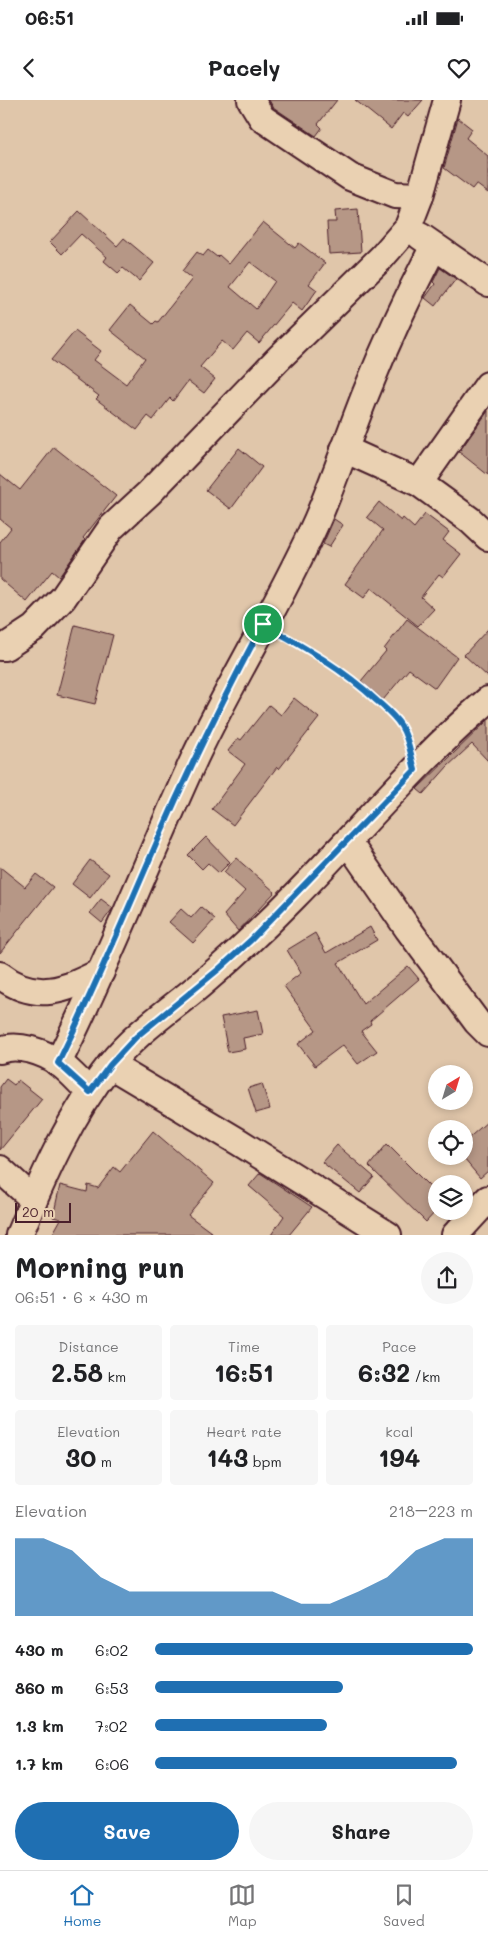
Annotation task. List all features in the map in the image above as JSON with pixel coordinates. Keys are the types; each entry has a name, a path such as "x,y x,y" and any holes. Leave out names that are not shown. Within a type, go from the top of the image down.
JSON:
{"street":[{"path":"251,100 262,118 350,178 395,195 420,196"},
{"path":"0,647 5,647 34,628 64,598 111,528 149,493 276,360 382,256 408,227 420,196 447,100"},
{"path":"408,227 488,283"},
{"path":"58,1063 101,972 188,772 236,675 304,548 323,506 391,334 434,246"},
{"path":"419,483 488,385"},
{"path":"344,449 419,483 470,520 488,537"},
{"path":"19,1235 68,1129 90,1092 110,1065 136,1037 251,940 348,842 446,738 488,700"},
{"path":"348,842 408,929 477,1022 488,1033"},
{"path":"0,975 12,984 39,992 68,988 101,972"},
{"path":"0,1050 6,1047 32,1050 58,1063 90,1092"},
{"path":"110,1065 239,1142 388,1235"},
{"path":"0,1169 34,1200"},
{"path":"455,1235 488,1199"}],"path":[{"path":"263,624 341,671 392,714 401,726 415,770"}],"building":[{"path":"269,100 337,100 318,124 322,128 316,136 273,107"},
{"path":"355,100 423,100 408,117 403,113 391,129"},
{"path":"458,118 472,129 466,138 488,156 488,193 476,184 472,189 444,168"},
{"path":"358,209 361,252 329,254 327,222 336,222 335,211"},
{"path":"79,211 117,246 124,238 154,263 139,281 123,268 118,273 104,261 107,257 81,234 62,254 50,242"},
{"path":"263,222 295,248 299,243 325,263 309,284 317,290 302,311 292,303 259,343 247,333 233,350 222,341 200,367 215,379 204,393 188,381 173,401 170,398 153,420 148,416 137,430 96,399 99,396 51,360 75,331 101,351 94,360 126,384 145,358 110,330 130,305 153,324 156,321 158,322 192,279 182,271 197,252 203,256 208,250 217,257 219,255 229,264","holes":["250,262 275,281 256,309 230,287"]},
{"path":"440,268 456,279 435,306 425,298 435,284 433,282"},
{"path":"488,411 488,475 459,452"},
{"path":"54,447 116,496 83,538 85,540 59,577 52,571 27,602 0,579 0,542 11,528 0,519 0,474 20,490"},
{"path":"239,448 262,467 231,509 206,490"},
{"path":"379,502 401,521 403,518 414,528 425,514 449,532 443,540 461,554 443,577 439,574 421,597 434,609 418,626 371,588 364,598 345,584 383,530 367,517"},
{"path":"334,519 343,525 329,547 323,544"},
{"path":"407,619 457,657 435,688 409,669 383,700 361,681 386,651 384,649"},
{"path":"75,625 113,635 95,704 57,695"},
{"path":"488,629 488,677 464,655"},
{"path":"294,698 319,718 279,769 277,767 233,825 212,809 245,764 228,751 238,738 241,740 269,705 281,715"},
{"path":"488,720 488,761 472,744 448,766 423,794 417,789"},
{"path":"206,837 230,862 219,873 208,863 202,869 188,855"},
{"path":"236,858 275,892 238,931 224,915 245,891 224,872"},
{"path":"90,860 109,874 90,898 72,884"},
{"path":"0,867 25,887 36,874 53,887 0,953"},
{"path":"101,899 113,908 102,923 90,913"},
{"path":"201,907 215,919 193,943 169,922 181,909 191,918"},
{"path":"370,927 377,940 338,963 363,1004 408,966 419,979 361,1031 377,1051 358,1064 343,1045 315,1066 298,1044 316,1030 284,986 301,973 287,950 315,933 326,953"},
{"path":"258,1010 263,1034 243,1038 245,1049 228,1052 221,1017"},
{"path":"6,1079 14,1085 18,1080 42,1099 0,1150 0,1087"},
{"path":"262,1084 270,1109 256,1113 248,1088"},
{"path":"488,1121 488,1171 480,1178 469,1165 473,1165 473,1134"},
{"path":"153,1131 214,1183 188,1215 215,1235 52,1235 61,1219 53,1217 60,1185 87,1192 88,1185 98,1188 114,1167 120,1172"},
{"path":"387,1144 428,1185 428,1220 426,1222 369,1166"},
{"path":"337,1145 374,1177 360,1193 322,1162"},
{"path":"260,1173 312,1207 289,1235 271,1235 284,1216 249,1186"}],"route":[{"path":"263,624 341,671 392,714 401,726 408,742 415,770 348,842 251,940 219,969 136,1037 110,1065 90,1092 58,1063 86,1008 157,840 196,756 263,624"}]}
